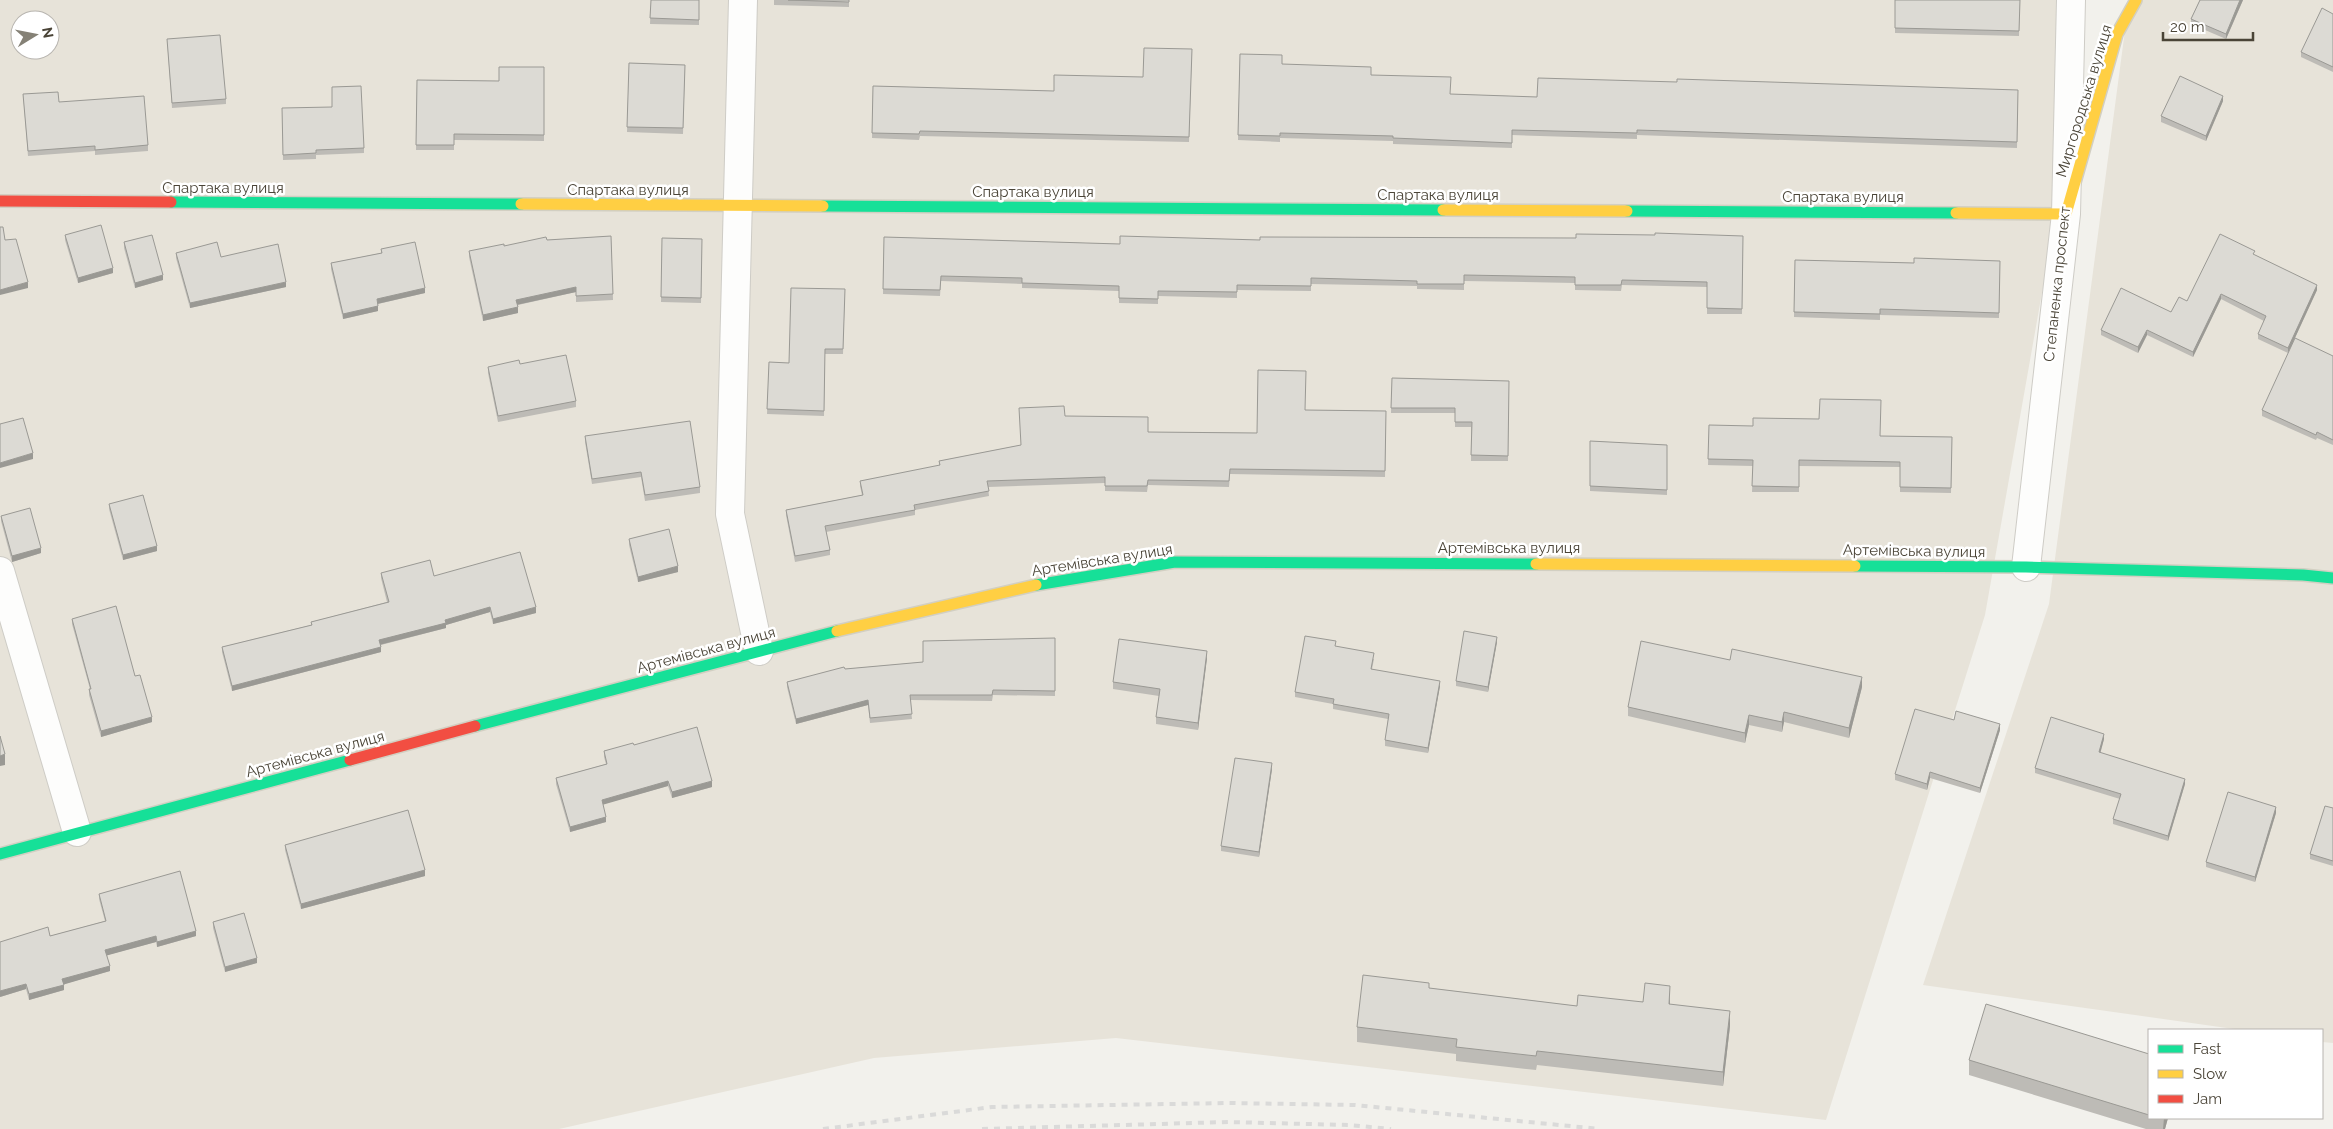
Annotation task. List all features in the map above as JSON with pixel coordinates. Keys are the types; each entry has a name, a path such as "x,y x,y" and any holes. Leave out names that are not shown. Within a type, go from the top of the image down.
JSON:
{"main road":[{"name":"Миргородська вулиця","path":"2066,214 2117,34 2136,0"},
{"name":"Спартака вулиця","path":"0,201 2066,214"},
{"name":"Артемівська вулиця","path":"0,854 759,651 1008,590 1174,562 2026,567 2303,575 2333,578"}],"street":[{"path":"743,0 730,514 759,651"},
{"name":"Степаненка проспект","path":"2026,567 2066,214 2070,0"},
{"path":"0,571 77,832"}],"shaded area":[{"path":"0,0 2062,0 2055,219 1985,615 1826,1120 1116,1038 874,1058 559,1129 0,1129"},
{"path":"2129,0 2333,0 2333,1043 2323,1042 2323,1029 2234,1029 1923,985 2049,604"}],"building":[{"path":"651,0 699,0 699,20 650,18"},
{"path":"788,0 849,0 849,2"},
{"path":"1895,0 2020,0 2019,31 1895,28"},
{"path":"2200,0 2240,0 2226,34 2191,19"},
{"path":"2322,8 2333,14 2333,67 2301,52"},
{"path":"220,35 226,99 172,103 167,39"},
{"path":"1144,48 1192,49 1189,137 920,131 919,134 872,133 873,86 1054,91 1054,75 1143,77"},
{"path":"1240,54 1282,55 1282,64 1371,67 1371,75 1451,77 1450,94 1537,97 1538,78 1677,82 1677,79 2018,90 2017,142 1637,130 1637,133 1512,130 1512,143 1393,138 1393,136 1280,133 1280,136 1238,135"},
{"path":"629,63 685,65 683,128 627,127"},
{"path":"499,67 544,67 544,135 454,134 454,145 416,145 417,80 499,81"},
{"path":"2180,76 2223,96 2206,136 2161,116"},
{"path":"361,86 364,148 316,150 316,153 283,155 282,108 332,107 332,87"},
{"path":"58,92 59,102 144,96 148,145 95,150 95,146 28,151 23,94"},
{"path":"101,225 113,268 78,278 65,235"},
{"path":"0,227 3,227 5,240 16,239 28,282 0,290"},
{"path":"1655,233 1743,236 1742,309 1707,308 1707,282 1622,280 1621,285 1575,285 1575,277 1464,275 1464,284 1417,284 1417,281 1311,278 1311,286 1237,285 1237,292 1158,291 1158,299 1119,298 1119,286 1022,283 1022,278 941,276 940,290 883,289 884,237 1120,244 1120,236 1260,240 1260,237 1576,238 1576,234 1655,235"},
{"path":"2220,234 2255,251 2253,254 2317,285 2288,348 2258,334 2266,316 2221,294 2193,352 2147,330 2138,347 2101,330 2121,288 2171,312 2179,297 2187,301"},
{"path":"152,235 163,275 135,283 124,242"},
{"path":"611,236 613,294 576,296 576,287 516,300 518,307 483,315 469,251 546,237 547,240"},
{"path":"662,238 702,239 701,298 661,297"},
{"path":"217,242 221,257 278,244 286,282 190,303 176,253"},
{"path":"415,242 425,288 377,299 378,306 343,314 331,263 382,253 381,249"},
{"path":"1914,258 2000,261 1999,313 1880,309 1880,314 1794,312 1795,260 1914,263"},
{"path":"791,288 845,289 843,349 825,349 824,411 767,409 769,362 789,363"},
{"path":"2295,338 2333,356 2333,440 2317,432 2316,435 2262,410"},
{"path":"566,355 576,401 498,416 488,367 519,360 520,364"},
{"path":"1258,370 1306,371 1305,410 1386,411 1385,471 1230,469 1229,481 1148,480 1147,486 1105,486 1105,477 987,481 989,491 914,505 915,510 825,526 830,550 795,556 786,510 863,495 860,481 940,465 939,461 1021,445 1019,408 1064,406 1065,416 1148,417 1148,432 1257,433"},
{"path":"1392,378 1509,381 1508,456 1471,455 1472,422 1455,422 1455,408 1391,408"},
{"path":"1820,399 1881,400 1880,436 1952,437 1951,488 1900,487 1900,462 1799,460 1799,487 1752,486 1753,460 1708,459 1709,425 1753,426 1753,418 1819,419"},
{"path":"23,418 33,453 0,463 0,424"},
{"path":"690,421 700,487 645,495 641,472 592,479 585,436"},
{"path":"1590,441 1667,445 1667,490 1590,486"},
{"path":"143,495 157,546 123,555 109,504"},
{"path":"30,508 41,548 12,556 1,516"},
{"path":"669,529 678,566 638,577 629,539"},
{"path":"520,552 536,607 493,619 490,607 445,620 446,623 379,640 381,647 232,686 222,647 312,625 311,622 389,602 381,573 430,560 434,576"},
{"path":"116,606 135,676 140,675 152,717 101,731 72,619"},
{"path":"1464,631 1497,637 1488,687 1456,681"},
{"path":"1305,636 1336,641 1335,646 1374,653 1371,669 1440,681 1428,748 1385,740 1389,714 1333,704 1334,699 1295,692"},
{"path":"1055,638 1055,691 993,690 992,695 910,695 912,714 870,718 868,700 796,719 787,682 844,667 845,669 923,662 923,641"},
{"path":"1119,639 1207,651 1198,723 1156,717 1160,689 1113,682"},
{"path":"1641,641 1730,660 1732,649 1862,677 1849,728 1784,712 1782,722 1749,715 1745,733 1628,707"},
{"path":"1915,709 1954,720 1956,711 2000,724 1980,788 1930,772 1927,784 1895,774"},
{"path":"2051,717 2104,734 2099,752 2185,779 2168,836 2113,819 2121,794 2035,768"},
{"path":"697,727 712,781 672,792 668,781 602,800 606,817 570,827 556,778 607,764 604,751 633,743 634,745"},
{"path":"0,736 5,754 0,756"},
{"path":"1235,758 1272,763 1259,852 1221,846"},
{"path":"2228,792 2276,807 2255,877 2206,862"},
{"path":"2325,806 2333,808 2333,861 2310,854"},
{"path":"408,810 425,870 301,904 285,845"},
{"path":"180,871 196,931 157,942 156,936 105,950 110,966 62,979 64,985 29,994 26,984 0,991 0,942 48,927 50,936 106,921 99,894"},
{"path":"244,913 257,958 225,967 213,922"},
{"path":"1363,975 1429,983 1429,988 1577,1006 1578,995 1643,1002 1645,983 1670,986 1669,1004 1730,1011 1723,1072 1537,1051 1536,1056 1456,1047 1457,1039 1357,1027"},
{"path":"1986,1004 2148,1054 2148,1115 1969,1060"}],"railway":[{"path":"823,1129 992,1107 1229,1103 1355,1105 1600,1129"},
{"path":"982,1129 1228,1122 1349,1125 1391,1129"}],"traffic: fast":[{"path":"171,202 521,204"},
{"path":"823,206 1443,210"},
{"path":"1627,211 1956,213"},
{"path":"1036,585 1175,562 1536,564"},
{"path":"1855,566 2026,567 2303,575 2333,578"},
{"path":"475,726 837,631"},
{"path":"0,854 350,760"}],"traffic: slow":[{"path":"1956,213 2066,214 2117,34 2136,0"},
{"path":"521,204 823,206"},
{"path":"1443,210 1627,211"},
{"path":"1536,564 1855,566"},
{"path":"837,631 1036,585"}],"traffic: jam":[{"path":"0,201 171,202"},
{"path":"350,760 475,726"}]}
